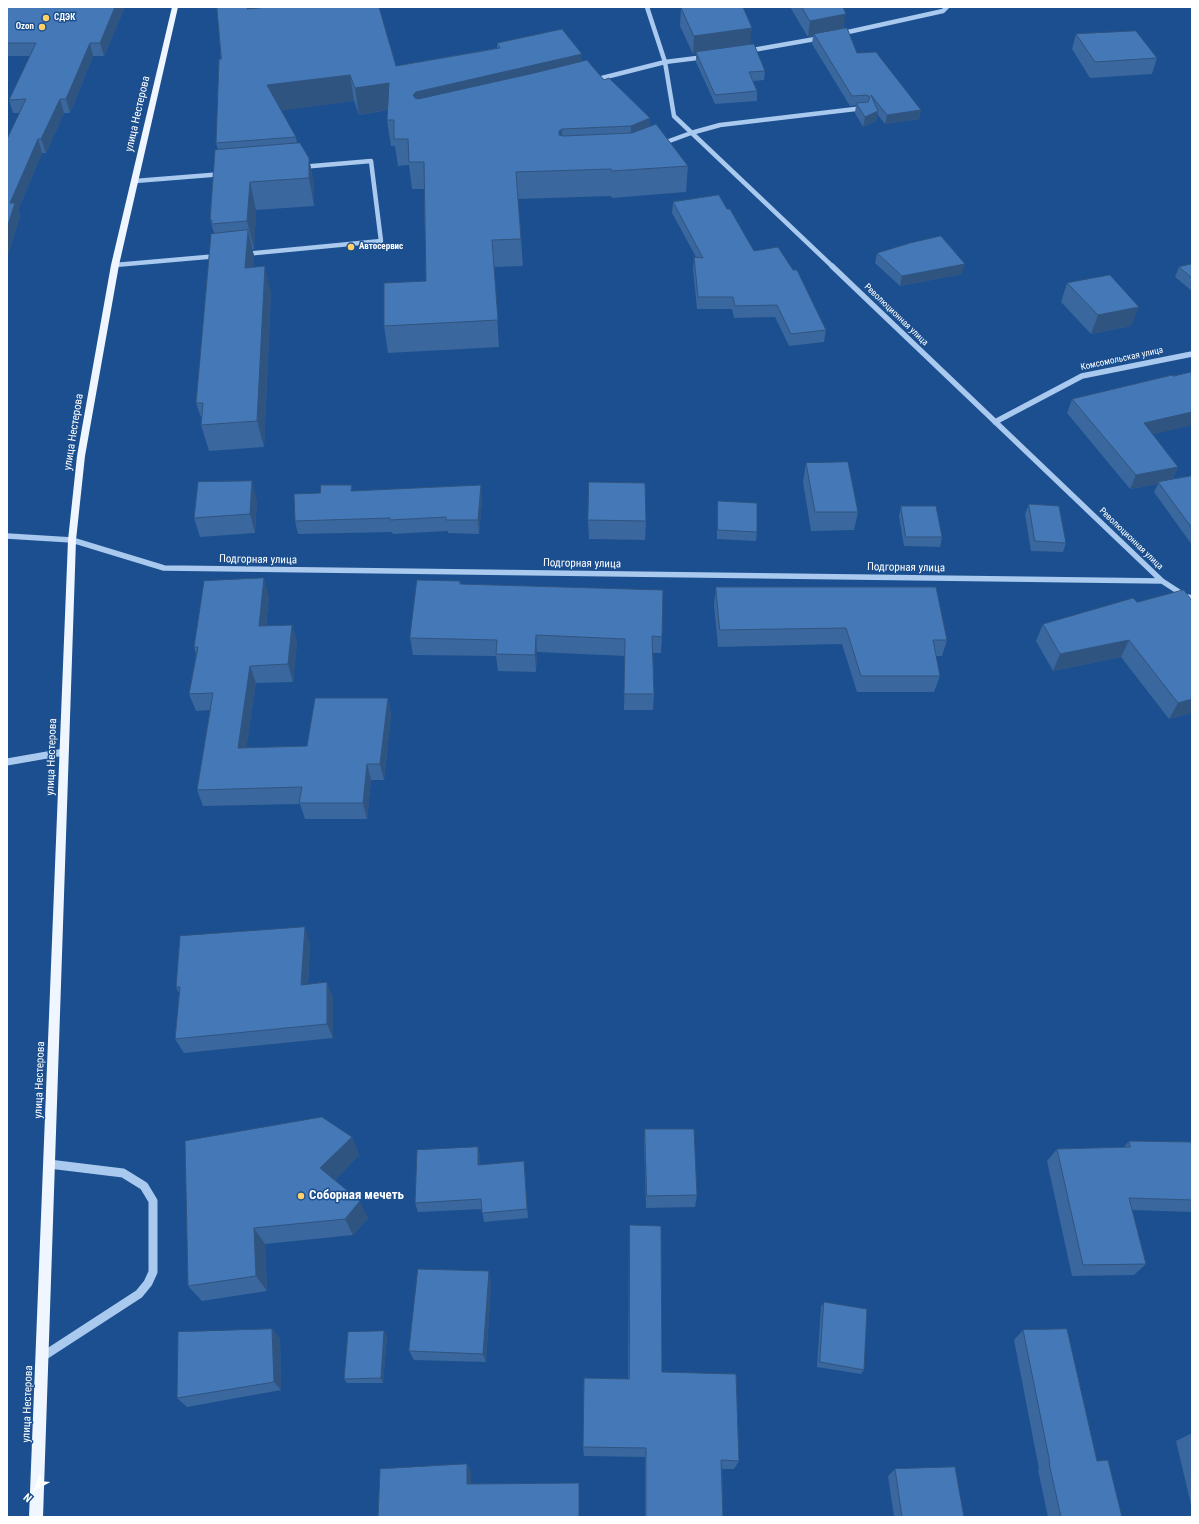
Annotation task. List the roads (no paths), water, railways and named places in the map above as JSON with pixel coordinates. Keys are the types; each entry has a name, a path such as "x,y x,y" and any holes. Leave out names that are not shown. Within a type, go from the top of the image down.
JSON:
{"main road":[{"name":"улица Нестерова","path":"36,1517 72,540 81,456 115,266 175,7"}],"street":[{"name":"Революционная улица","path":"647,7 665,62 674,116 1162,581 1192,600"},
{"path":"831,36 943,11 947,7"},
{"path":"739,52 776,47 823,37"},
{"path":"588,82 665,62 709,56"},
{"path":"658,146 691,133 720,124 865,108"},
{"path":"240,254 381,241 371,161 292,168"},
{"path":"135,181 229,173"},
{"path":"115,266 224,256"},
{"name":"Комсомольская улица","path":"995,422 1082,376 1192,354"},
{"name":"Подгорная улица","path":"7,536 72,540 164,568 1162,581"},
{"path":"7,762 64,752"},
{"path":"42,1357 139,1294 148,1283 152,1272 153,1201 144,1186 134,1178 123,1173 49,1164"}],"place":[{"name":"СДЭК","path":"46,18"},
{"name":"Ozon","path":"42,27"},
{"name":"Автосервис","path":"351,247"},
{"name":"Соборная мечеть","path":"301,1196"}]}
